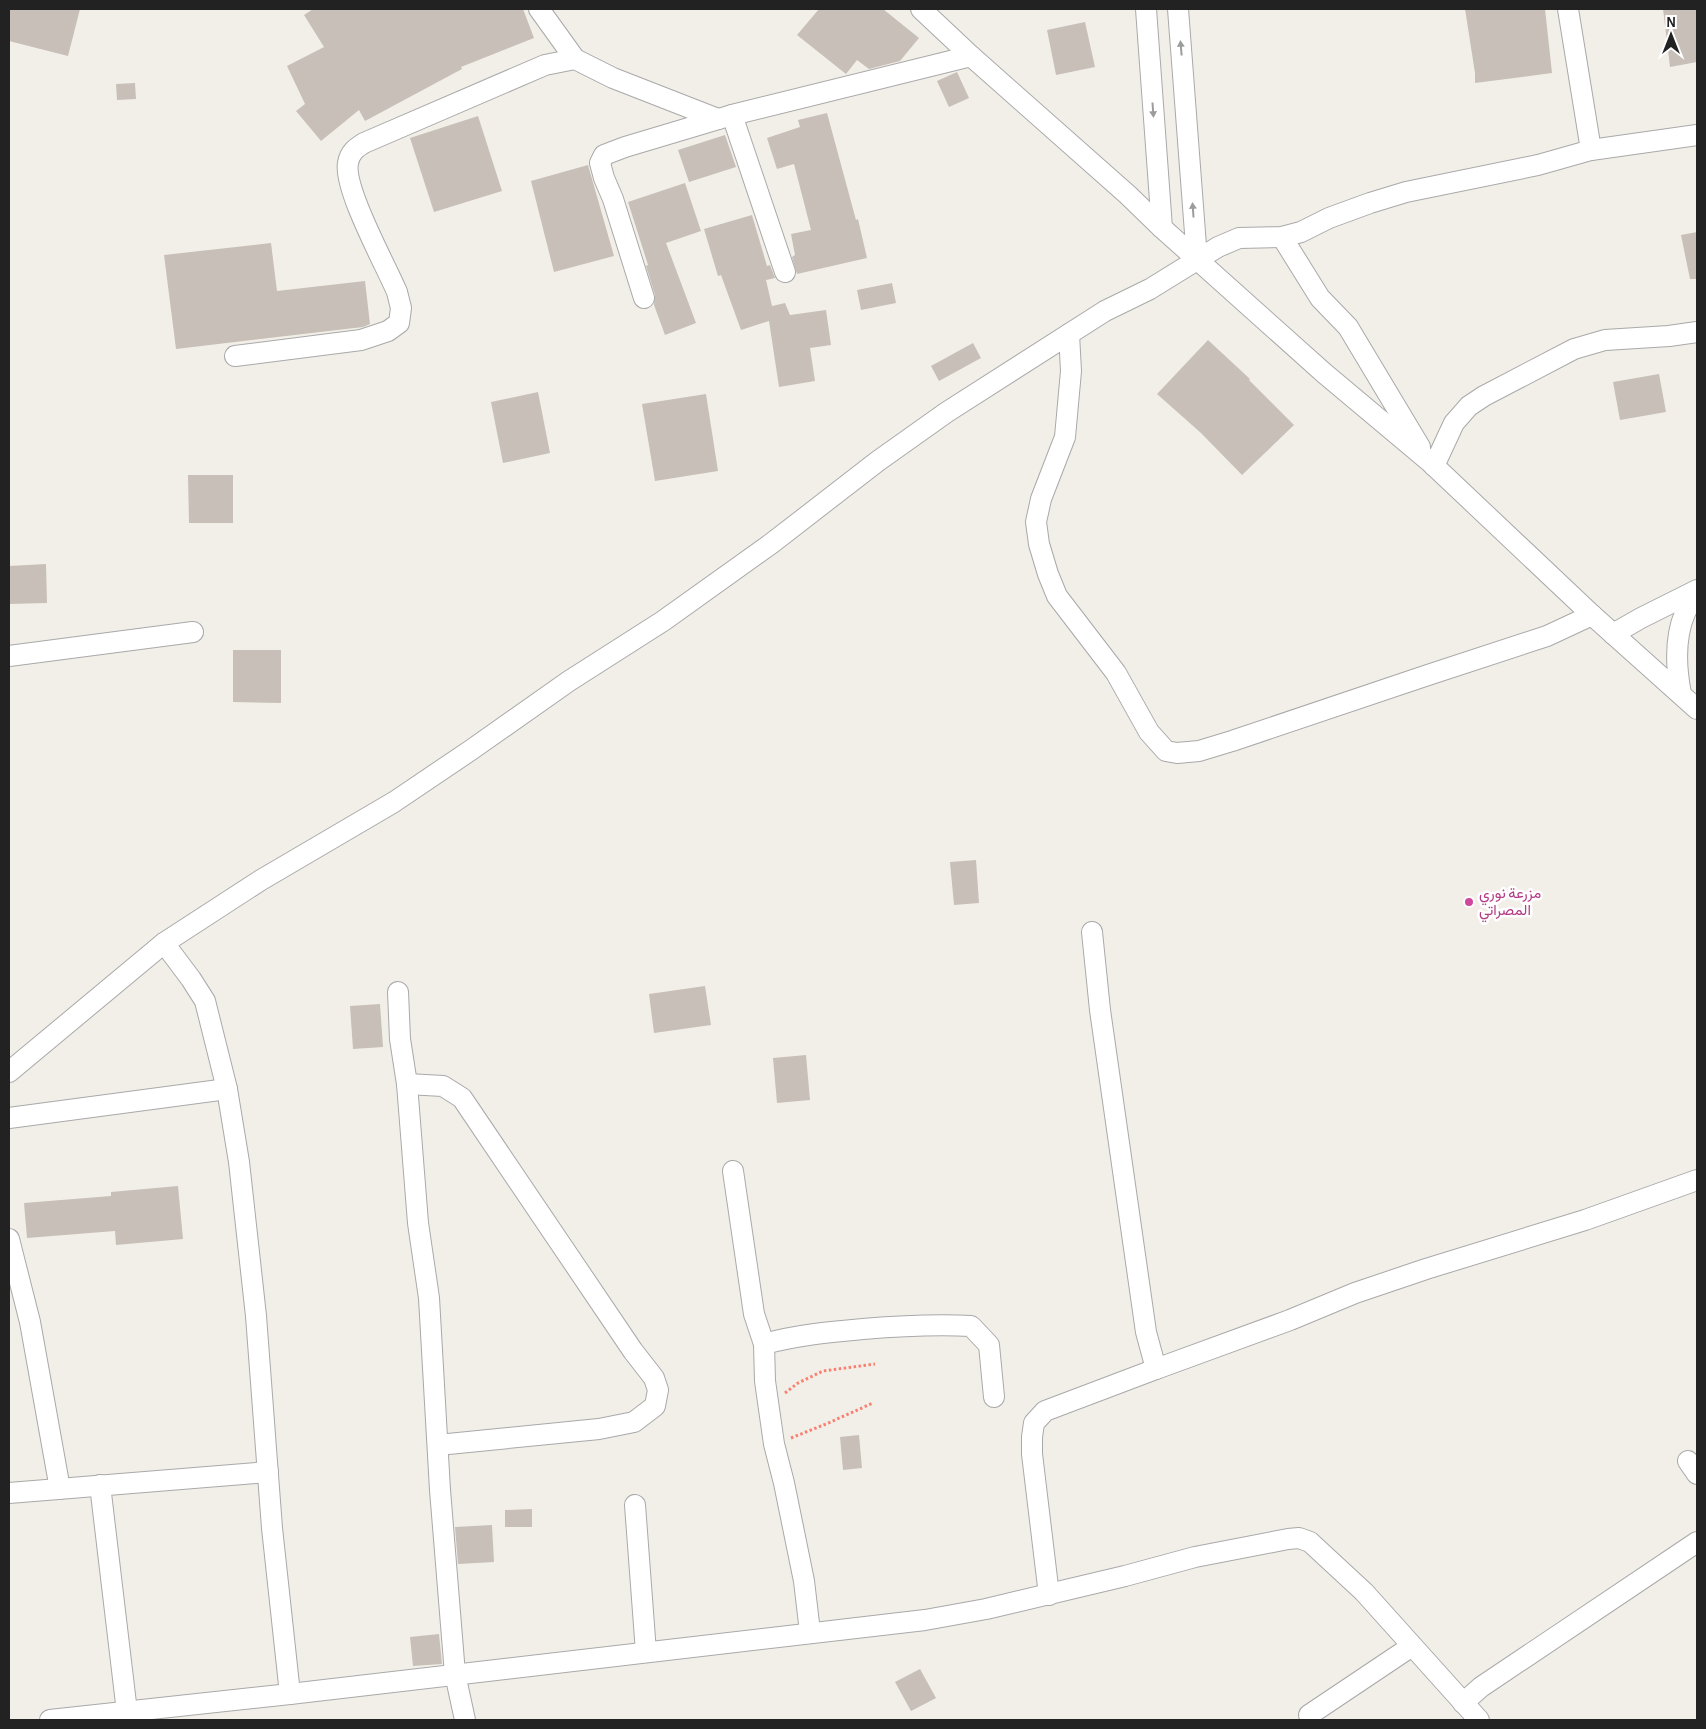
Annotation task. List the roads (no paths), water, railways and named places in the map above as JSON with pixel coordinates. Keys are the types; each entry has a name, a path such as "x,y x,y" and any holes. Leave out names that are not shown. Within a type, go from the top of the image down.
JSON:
{"street":[{"path":"539,9 575,59 613,78 725,117 785,272"},
{"path":"921,9 1324,373 1431,464 1592,615 1697,709"},
{"path":"1146,9 1162,228"},
{"path":"1178,9 1197,259"},
{"path":"1568,9 1591,150"},
{"path":"644,298 600,163 604,155 725,117 971,56"},
{"path":"235,356 361,340 388,331 398,323 402,308 397,292 355,200 348,179 347,163 352,151 364,143 545,65 575,59"},
{"path":"9,1072 164,943 261,880 394,802 569,681 662,621 772,544 878,461 939,418 1104,311 1150,289 1218,247 1240,238 1282,237 1301,232 1329,218 1406,192 1538,165 1591,150 1697,135"},
{"path":"1282,237 1320,298 1348,328 1431,464"},
{"path":"1431,464 1454,423 1469,406 1484,396 1574,349 1605,340 1669,336 1697,332"},
{"path":"1069,334 1071,372 1065,437 1041,498 1036,522 1039,544 1057,596 1116,673 1149,732 1166,751 1177,753 1199,750 1232,741 1547,636 1592,615"},
{"path":"1613,634 1641,618 1697,592"},
{"path":"1681,694 1677,674 1679,632 1685,612 1697,592"},
{"path":"9,656 193,632"},
{"path":"1092,932 1099,1001 1146,1332 1156,1369"},
{"path":"164,943 205,1001 227,1089 238,1162 256,1316 272,1528 290,1694"},
{"path":"398,992 400,1039 407,1084 418,1223 429,1298 440,1490 455,1674 465,1720"},
{"path":"407,1084 443,1086 462,1098 633,1351 654,1378 658,1390 655,1406 634,1422 599,1429 438,1445"},
{"path":"9,1118 227,1089"},
{"path":"733,1171 754,1314 764,1344 768,1406 774,1444 804,1581 810,1632"},
{"path":"1049,1595 1032,1454 1034,1423 1045,1411 1290,1320 1355,1293 1585,1220 1697,1180"},
{"path":"9,1239 30,1322 60,1489"},
{"path":"764,1344 794,1336 823,1332 936,1325 971,1326 989,1345 994,1397"},
{"path":"9,1493 268,1472"},
{"path":"100,1486 127,1712"},
{"path":"635,1504 646,1652"},
{"path":"50,1720 925,1620 1049,1595 1195,1558 1299,1538 1310,1542 1357,1585 1479,1720"},
{"path":"1463,1703 1481,1687 1697,1542"},
{"path":"1309,1715 1412,1646"}],"place":[{"name":"مزرعة نوري المصراتي","path":"1469,902"}]}
